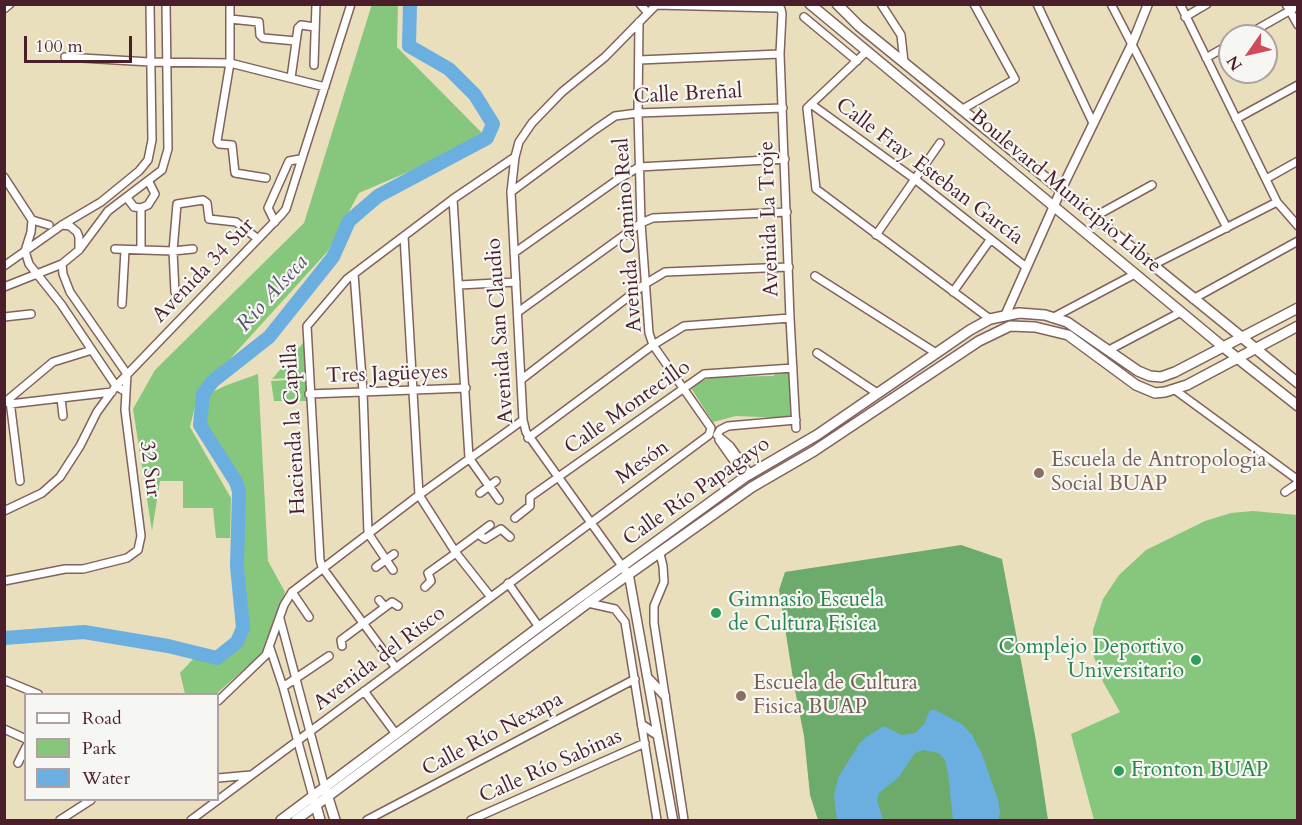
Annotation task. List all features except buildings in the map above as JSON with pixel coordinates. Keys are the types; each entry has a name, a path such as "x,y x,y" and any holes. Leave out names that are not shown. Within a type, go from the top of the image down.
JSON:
{"main road":[{"name":"Boulevard Municipio Libre","path":"810,4 1222,346 1298,406"},
{"name":"Boulevard Municipio Libre","path":"837,4 859,26 961,110 1298,383"},
{"path":"1222,346 1298,308"},
{"name":"Calle Río Papagayo","path":"327,792 396,734 747,475 817,435 990,319 1019,313 1067,322 1138,371 1150,376 1161,377 1175,372 1222,346"},
{"name":"Calle Río Papagayo","path":"281,820 327,792 588,603 752,488 814,451 979,341 1010,326 1035,327 1068,335 1137,385 1155,393 1175,390"},
{"path":"1175,390 1298,326"},
{"path":"327,792 335,820"},
{"name":"Calle Río Papagayo","path":"296,820 314,801"},
{"path":"314,801 320,820"}],"street":[{"path":"4,9 10,4"},
{"path":"4,266 62,225 101,202 139,171 148,159 152,140 150,4"},
{"path":"4,287 62,264 79,250 101,218 162,170 168,149 166,4"},
{"path":"314,65 316,4"},
{"name":"Avenida 34 Sur","path":"4,511 42,493 60,477 80,446 97,412 114,389 286,209 351,4"},
{"path":"640,4 648,13"},
{"path":"881,4 901,35 904,62"},
{"path":"961,110 1015,78 974,4"},
{"path":"1037,4 1093,123"},
{"path":"1111,4 1227,228"},
{"path":"1005,316 1060,190 1148,4"},
{"path":"1180,4 1277,202 1298,226"},
{"path":"1185,17 1207,4"},
{"name":"Avenida San Claudio","path":"656,5 605,57 562,92 532,123 519,142 511,192 523,420 528,438 628,576 673,820"},
{"name":"Avenida La Troje","path":"656,5 781,9 780,54 796,428"},
{"path":"1263,24 1288,8 1298,6"},
{"path":"230,7 230,63 217,143 232,145 235,173 266,178"},
{"path":"1288,8 1298,25"},
{"path":"804,16 857,61"},
{"path":"230,20 259,22 260,36 263,38 296,41"},
{"name":"Avenida Camino Real","path":"639,22 639,167 649,333 653,345 711,428"},
{"path":"291,78 299,26 315,27"},
{"path":"867,51 807,108 816,189 990,319"},
{"path":"1206,58 1218,51"},
{"path":"639,60 780,54"},
{"path":"65,57 150,62 230,63 325,87"},
{"path":"1236,119 1298,85"},
{"name":"Calle Fray Esteban García","path":"811,104 916,180 1026,267"},
{"name":"Calle Breñal","path":"511,192 611,119 638,113 783,108"},
{"path":"876,235 940,143"},
{"name":"Hacienda la Capilla","path":"396,668 322,567 319,554 306,326 341,285 354,274 453,199 515,157"},
{"path":"275,222 268,208 289,161 300,159"},
{"path":"514,253 639,167 785,159"},
{"path":"1266,179 1298,161"},
{"path":"4,177 32,220 30,238 25,251 29,264 92,350 114,389"},
{"path":"126,198 134,207 141,208 151,202 155,194 149,182"},
{"path":"1094,217 1152,185"},
{"path":"453,199 469,458 499,500"},
{"path":"175,292 173,250 177,204 205,201 209,219 233,221 258,238"},
{"path":"1152,265 1277,202"},
{"path":"141,208 141,250"},
{"path":"518,312 641,223 658,216 787,212"},
{"path":"32,220 49,225"},
{"path":"62,225 70,226 77,232 80,242 79,250"},
{"path":"404,236 419,495 456,552 490,596"},
{"path":"953,292 990,240"},
{"path":"1193,299 1298,241"},
{"path":"116,249 193,249"},
{"path":"122,304 125,250"},
{"path":"62,264 70,292 127,374"},
{"path":"522,379 645,285 668,272 789,267"},
{"path":"354,274 363,391 368,533 393,570"},
{"path":"1052,318 1135,274"},
{"path":"815,276 936,354"},
{"path":"459,285 516,282"},
{"path":"1109,350 1181,312"},
{"path":"4,317 31,314"},
{"path":"528,438 653,345 690,324 790,318"},
{"path":"8,402 53,362 92,350"},
{"path":"817,353 877,393"},
{"name":"Calle Montecillo","path":"514,518 530,506 530,497 706,373 793,368"},
{"name":"32 Sur","path":"4,581 65,569 83,569 127,558 138,550 141,536 125,410 127,374"},
{"name":"Tres Jagüeyes","path":"309,394 466,388"},
{"path":"8,402 61,398 114,389 126,393"},
{"path":"1175,390 1298,482 1285,492"},
{"path":"61,398 63,416"},
{"path":"8,402 20,481"},
{"path":"219,700 262,661 270,648 284,605 292,592 322,567 523,420"},
{"path":"747,475 730,446 717,435 720,430 728,426 796,420"},
{"name":"Mesón","path":"590,523 707,437 711,428"},
{"path":"480,493 496,481"},
{"name":"Avenida del Risco","path":"219,799 590,523"},
{"path":"425,587 431,581 428,573 490,525"},
{"path":"478,534 485,538 501,529 510,537"},
{"path":"376,567 394,554"},
{"path":"660,554 664,582 654,606 653,615 684,820"},
{"path":"508,583 539,627"},
{"path":"292,592 309,617"},
{"path":"379,600 385,608"},
{"path":"341,643 393,601 398,606"},
{"path":"588,603 609,607 622,616 625,622 657,818 647,820"},
{"path":"280,618 327,792"},
{"path":"270,648 314,801"},
{"path":"283,687 329,656"},
{"path":"648,678 665,696"},
{"name":"Calle Río Nexapa","path":"368,820 635,679"},
{"path":"4,680 36,693"},
{"path":"364,691 396,734"},
{"path":"642,725 656,734"},
{"path":"4,729 24,738"},
{"name":"Calle Río Sabinas","path":"471,820 645,743"},
{"path":"18,763 24,751"},
{"path":"219,778 252,775"},
{"path":"60,820 90,801"},
{"name":"Avenida del Risco","path":"190,820 216,801"}],"green space":[{"path":"372,4 398,5 397,47 487,138 359,193 327,252 198,394 190,427 231,498 230,538 216,538 213,508 183,508 183,481 160,481 152,531 133,409 155,370 304,223"},
{"path":"304,342 307,377 272,379"},
{"path":"780,371 785,374 792,372 794,417 786,419 736,416 713,422 691,388 714,377 773,376"},
{"path":"258,374 268,561 285,592 265,651 217,693 185,693 180,673 195,657 216,661 245,636 243,489 204,421 208,394"},
{"path":"307,379 308,401 274,401 271,381"},
{"name":"Complejo Deportivo Universitario","path":"1253,511 1297,515 1297,820 1094,820 1071,734 1120,712 1103,682 1093,654 1093,630 1103,599 1119,575 1146,550 1205,521 1231,513"},
{"path":"961,545 1002,559 1036,741 1048,820 818,820 810,795 804,736 779,590 785,572"}],"water":[{"path":"930,710 935,710 962,724 972,735 982,754 998,800 1000,813 998,820 953,820 945,760 939,753 923,750 915,753 898,778 879,793 877,800 883,820 837,820 834,796 838,778 859,744 884,726 902,735 915,733 924,724"}],"waterway":[{"name":"Rio Alseca","path":"4,638 84,632 168,646 217,658 237,642 243,628 237,566 239,491 236,482 200,425 203,394 213,381 269,337 333,257 349,221 378,196 487,138 493,124 475,95 449,69 409,46 410,4"}],"place":[{"name":"Escuela de Antropologia Social BUAP","path":"1039,473"},
{"name":"Gimnasio Escuela de Cultura Fisica","path":"716,613"},
{"name":"Complejo Deportivo Universitario","path":"1196,660"},
{"name":"Escuela de Cultura Fisica BUAP","path":"741,696"},
{"name":"Fronton BUAP","path":"1119,771"}]}
